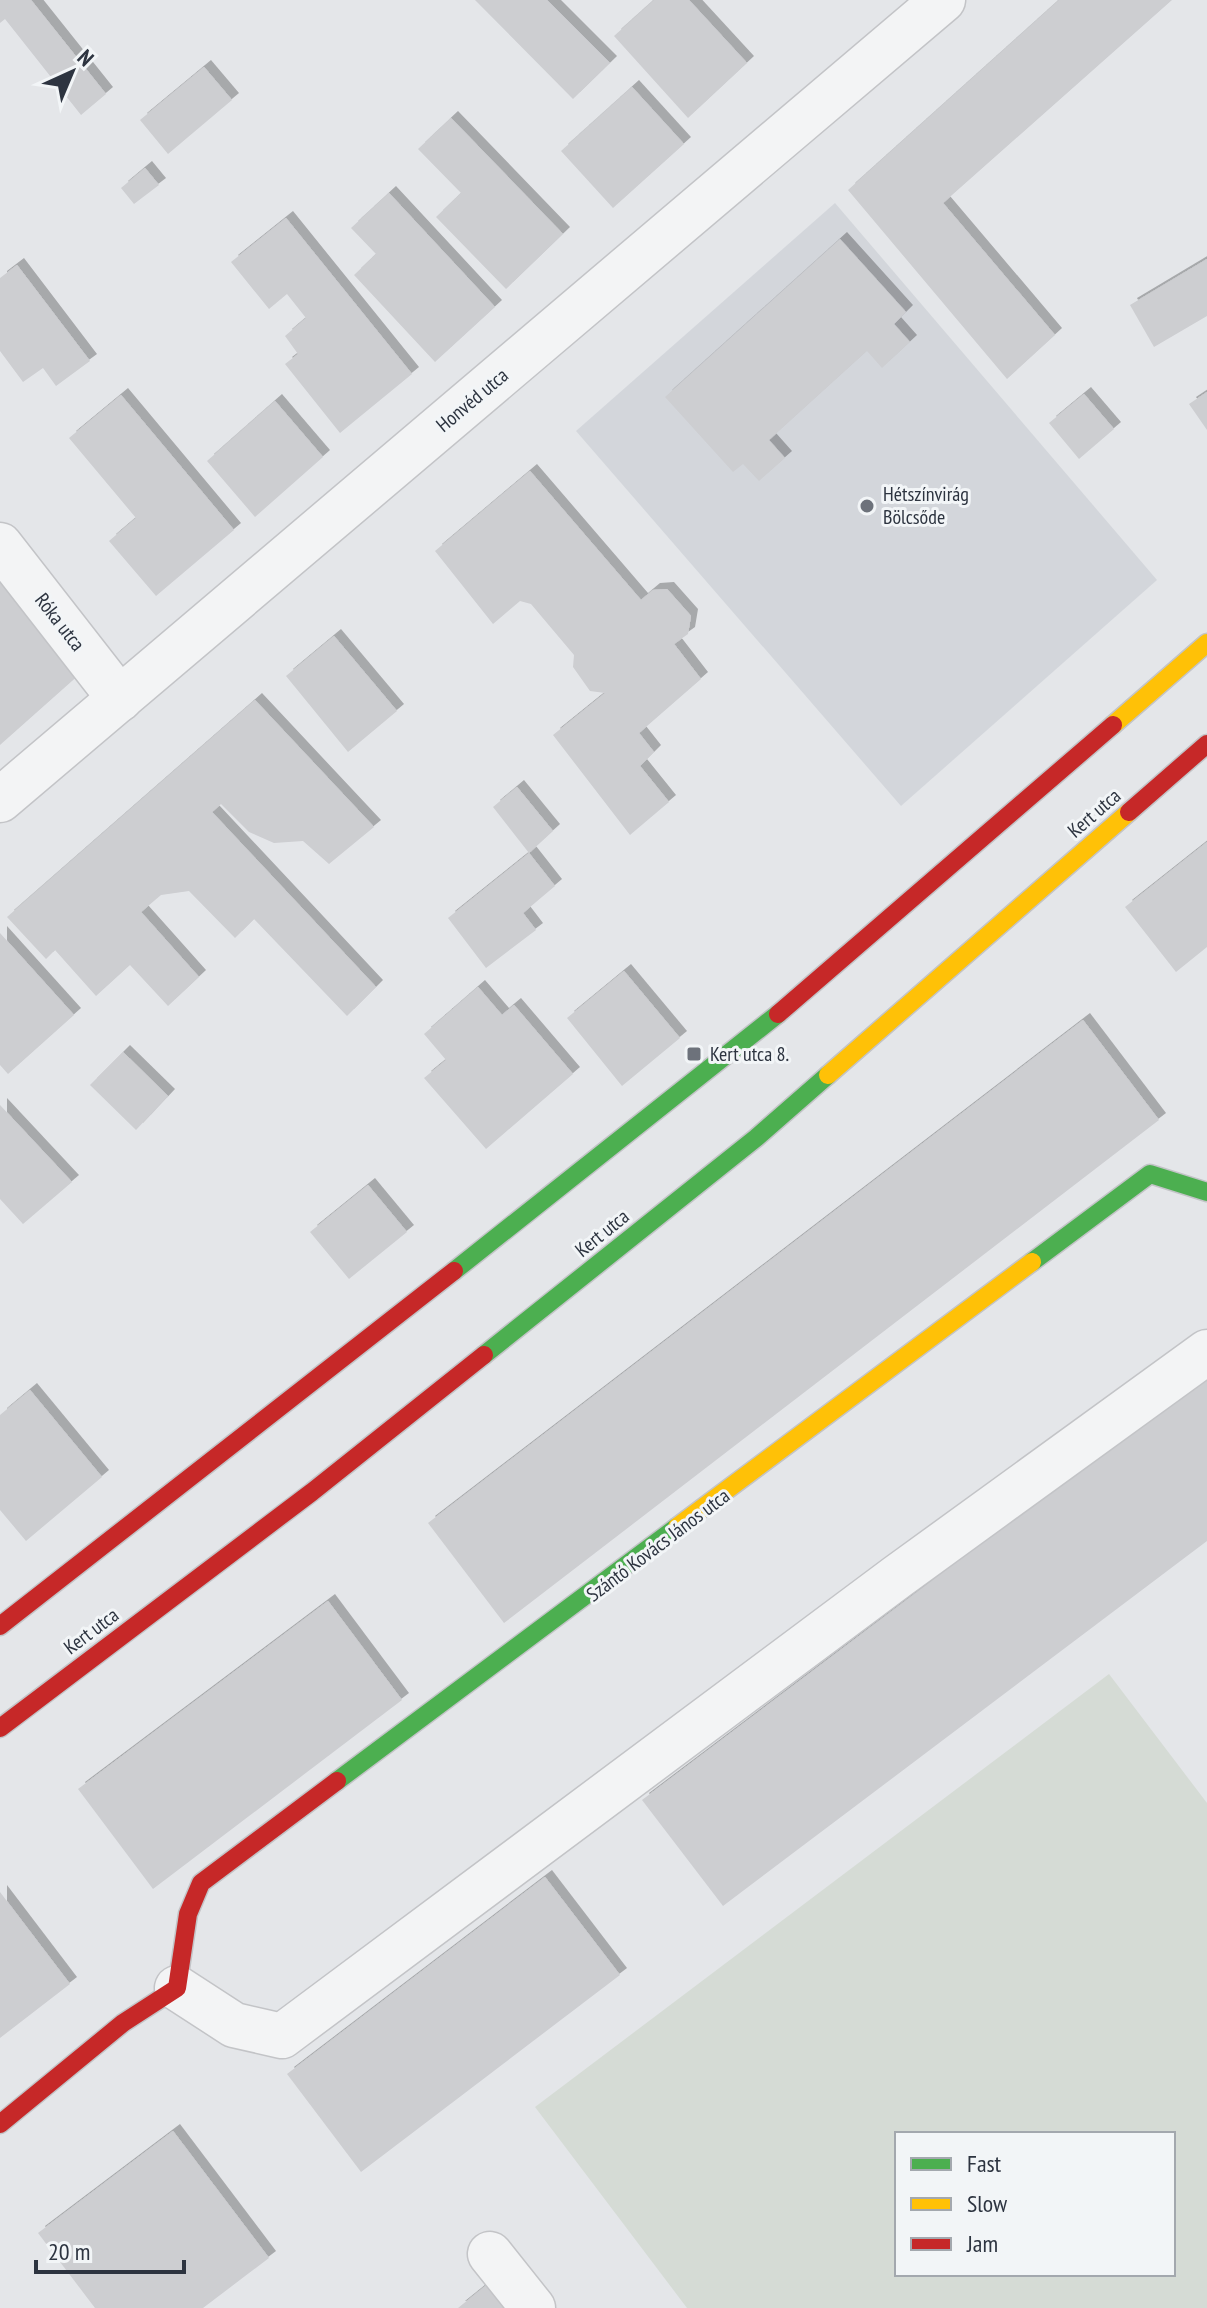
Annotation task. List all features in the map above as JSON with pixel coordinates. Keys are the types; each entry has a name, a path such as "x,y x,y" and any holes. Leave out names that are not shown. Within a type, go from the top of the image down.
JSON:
{"main road":[{"path":"0,1626 257,1429 816,983 1207,643"},
{"name":"Kert utca","path":"0,1728 312,1492 756,1138 1207,744"},
{"name":"Szántó Kovács János utca","path":"177,1988 188,1914 201,1883 1150,1174 1207,1192"},
{"path":"0,2124 123,2023 177,1988"}],"street":[{"name":"Honvéd utca","path":"0,800 943,0"},
{"name":"Róka utca","path":"0,545 120,699"},
{"path":"177,1988 234,2025 282,2036 885,1586 1207,1352"},
{"path":"490,2254 533,2308"}],"shaded area":[{"name":"Hétszínvirág Bölcsőde","path":"835,203 1157,580 901,806 576,431"},
{"path":"1109,1674 1207,1803 1207,2308 687,2308 535,2107"}],"building":[{"path":"0,0 31,0 106,94 81,115 5,19 0,23"},
{"path":"475,0 547,0 610,63 573,99"},
{"path":"654,0 689,0 747,63 688,118 614,36"},
{"path":"1059,0 1172,0 943,203 1055,335 1007,379 848,190"},
{"path":"204,67 232,100 168,154 140,120"},
{"path":"632,87 684,144 613,208 561,151"},
{"path":"451,118 563,234 506,289 436,217 461,193 418,149"},
{"path":"145,168 159,185 134,204 121,188"},
{"path":"389,193 495,307 435,362 354,275 376,254 351,228"},
{"path":"286,218 412,374 340,433 285,364 298,354 285,336 306,318 287,294 269,309 231,262"},
{"path":"840,239 906,312 894,324 910,342 882,368 867,351 769,440 785,458 759,481 743,464 733,472 665,397"},
{"path":"1207,259 1207,316 1154,347 1130,305"},
{"path":"17,265 90,361 56,386 43,368 23,382 0,351 0,278"},
{"path":"1207,392 1207,430 1189,404"},
{"path":"1084,394 1114,429 1079,459 1049,423"},
{"path":"121,395 234,530 156,596 109,541 136,518 69,438"},
{"path":"275,401 323,457 255,517 207,461"},
{"path":"530,471 641,600 653,590 667,589 691,616 688,634 674,644 701,679 639,733 654,752 640,766 669,802 630,835 553,735 605,693 590,691 573,667 574,655 531,604 520,601 493,624 435,551"},
{"path":"0,581 81,673 0,745"},
{"path":"334,636 397,711 348,752 286,676"},
{"path":"255,700 374,827 329,864 303,841 274,843 249,832 221,804 212,812 376,987 347,1016 254,919 235,938 189,891 161,895 141,912 199,977 168,1006 130,965 96,996 55,950 46,959 7,917"},
{"path":"517,787 553,831 529,853 493,807"},
{"path":"1207,842 1207,947 1176,972 1125,907"},
{"path":"529,853 555,886 523,913 536,930 486,968 448,918"},
{"path":"0,933 74,1015 8,1074 0,1065"},
{"path":"624,971 680,1038 622,1086 567,1018"},
{"path":"478,987 502,1015 514,1005 573,1074 486,1149 424,1078 446,1060 424,1034"},
{"path":"1083,1020 1159,1120 504,1623 428,1523"},
{"path":"123,1052 168,1096 136,1130 90,1085"},
{"path":"0,1105 72,1182 23,1224 0,1199"},
{"path":"368,1185 407,1232 349,1279 310,1232"},
{"path":"1207,1373 1207,1541 723,1906 642,1800"},
{"path":"30,1390 102,1477 26,1541 0,1510 0,1415"},
{"path":"328,1601 402,1700 153,1889 78,1789"},
{"path":"545,1877 620,1975 361,2172 287,2074"},
{"path":"0,1892 70,1984 0,2038"},
{"path":"173,2131 269,2258 203,2308 95,2308 38,2233"},
{"path":"489,2283 508,2308 458,2308"}],"traffic: fast":[{"path":"454,1271 778,1014"},
{"path":"484,1355 756,1138 828,1075"},
{"path":"1032,1262 1150,1174 1207,1192"},
{"path":"337,1781 677,1527"}],"traffic: slow":[{"path":"1113,725 1207,643"},
{"path":"828,1075 1129,812"},
{"path":"677,1527 1032,1262"}],"traffic: jam":[{"path":"778,1014 1113,725"},
{"path":"1129,812 1207,744"},
{"path":"0,1626 454,1271"},
{"path":"0,1728 312,1492 484,1355"},
{"path":"0,2124 123,2023 177,1988 188,1914 201,1883 337,1781"}],"place":[{"name":"Hétszínvirág Bölcsőde","path":"867,506"},
{"name":"Kert utca 8.","path":"694,1054"}]}
